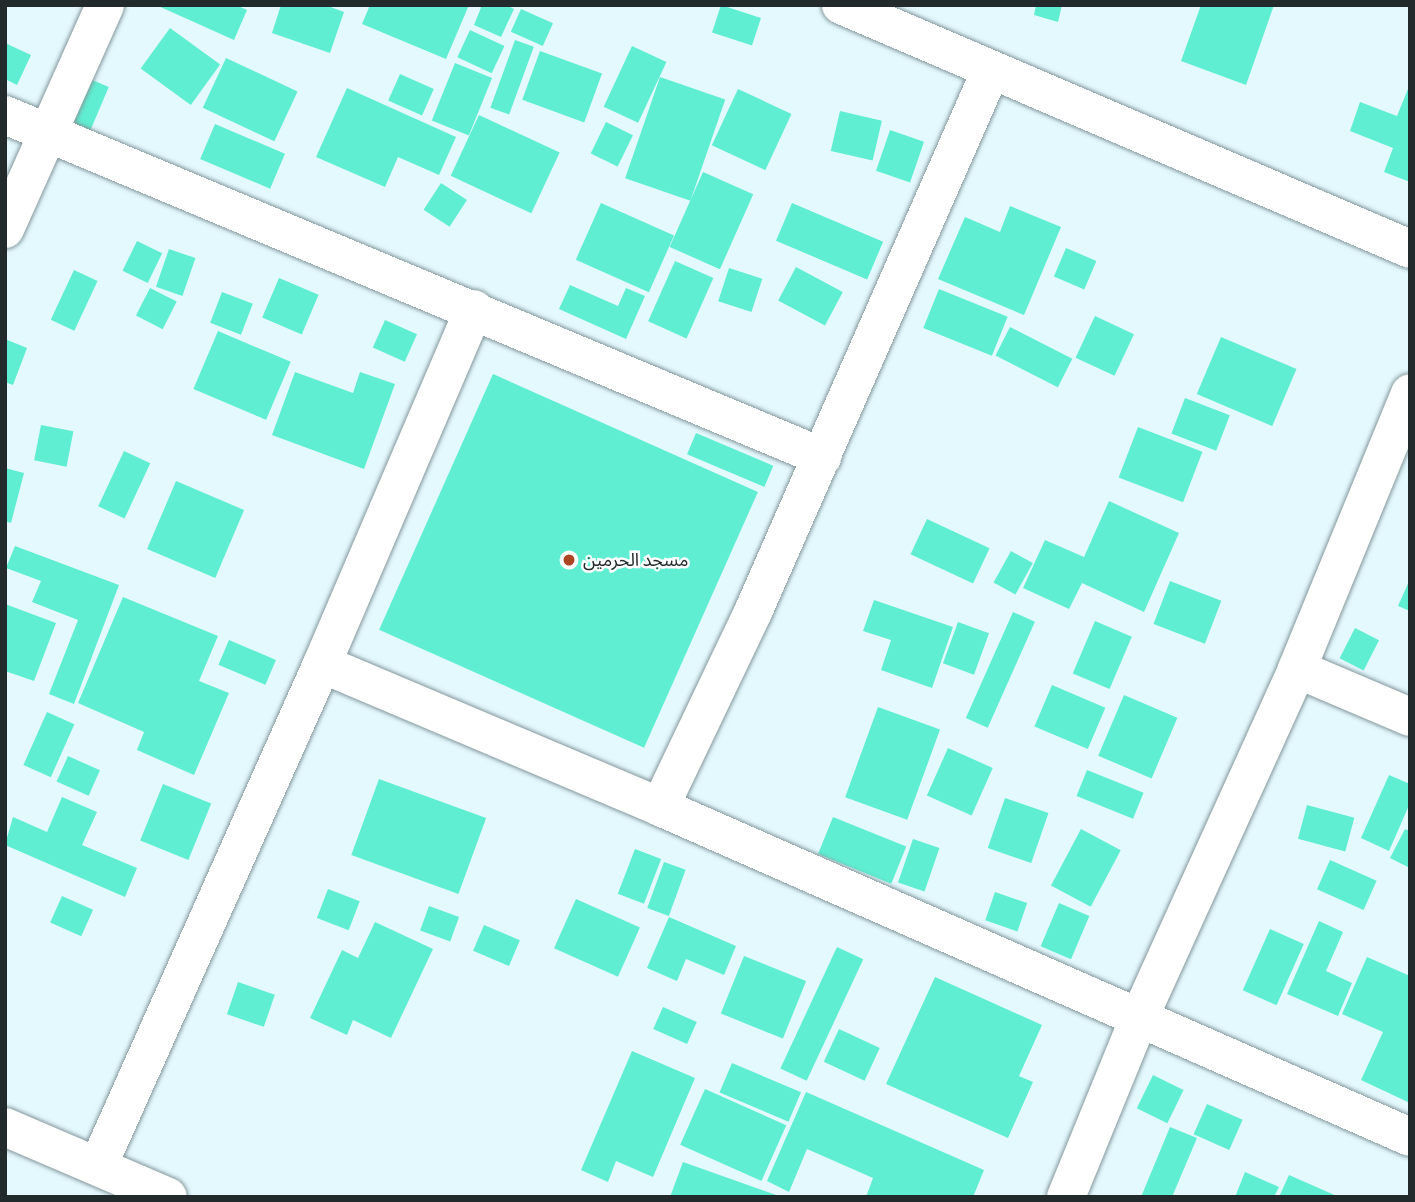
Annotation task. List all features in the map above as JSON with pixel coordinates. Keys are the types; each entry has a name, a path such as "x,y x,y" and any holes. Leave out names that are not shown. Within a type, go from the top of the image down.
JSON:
{"street":[{"path":"5,229 105,5"},
{"path":"841,5 1410,249"},
{"path":"660,807 821,457 991,70"},
{"path":"5,115 474,309 821,457"},
{"path":"98,1166 322,664 474,309"},
{"path":"1066,1197 1139,1017 1297,669 1410,393"},
{"path":"322,664 660,807 1410,1137"},
{"path":"1297,669 1410,717"},
{"path":"5,1127 168,1197"}],"building":[{"path":"156,5 236,5 247,10 234,40"},
{"path":"281,5 325,5 344,12 330,53 272,33"},
{"path":"370,5 469,5 446,59 362,24"},
{"path":"482,5 506,5 514,9 501,37 474,25"},
{"path":"721,5 761,18 752,46 712,33"},
{"path":"1036,5 1062,5 1058,22 1034,15"},
{"path":"1201,5 1274,5 1246,85 1181,61"},
{"path":"521,9 553,23 543,46 511,32"},
{"path":"170,28 220,64 191,105 141,68"},
{"path":"470,30 504,46 492,73 457,57"},
{"path":"515,40 534,47 509,114 490,108"},
{"path":"5,43 31,55 17,85 5,79"},
{"path":"632,46 666,62 638,123 604,107"},
{"path":"540,51 602,74 584,122 522,100"},
{"path":"226,58 298,91 274,141 203,108"},
{"path":"455,63 492,78 469,135 432,120"},
{"path":"400,74 434,89 422,116 388,100"},
{"path":"83,76 109,87 90,130 65,119"},
{"path":"660,77 725,99 690,201 625,178"},
{"path":"1410,84 1410,182 1384,172 1393,148 1350,131 1360,102 1397,116"},
{"path":"347,88 456,137 439,175 398,157 385,187 316,157"},
{"path":"738,89 791,114 765,170 712,145"},
{"path":"840,111 882,121 873,161 831,151"},
{"path":"479,115 560,153 531,213 451,176"},
{"path":"606,122 633,135 618,167 591,153"},
{"path":"215,124 285,154 270,189 200,159"},
{"path":"890,130 924,142 910,182 876,171"},
{"path":"703,172 753,194 720,269 670,247"},
{"path":"441,183 467,200 450,227 424,210"},
{"path":"601,203 674,236 649,292 576,260"},
{"path":"792,203 883,242 867,279 776,241"},
{"path":"1010,206 1061,227 1024,315 938,279 965,217 1000,232"},
{"path":"137,241 162,253 148,283 123,271"},
{"path":"1066,248 1096,261 1084,289 1054,277"},
{"path":"169,249 195,258 182,296 156,287"},
{"path":"675,261 713,278 687,338 648,321"},
{"path":"796,267 843,292 825,325 778,301"},
{"path":"729,268 762,279 751,312 718,301"},
{"path":"74,270 98,281 74,331 51,320"},
{"path":"279,278 319,295 302,334 262,318"},
{"path":"570,285 618,306 626,288 645,296 626,339 559,309"},
{"path":"150,288 177,302 163,329 136,316"},
{"path":"939,289 1008,317 992,356 923,328"},
{"path":"222,292 253,304 241,335 210,323"},
{"path":"1095,316 1134,334 1115,376 1076,358"},
{"path":"385,320 417,334 405,362 373,347"},
{"path":"1010,327 1072,359 1058,387 995,356"},
{"path":"218,331 291,362 266,420 193,389"},
{"path":"1221,337 1296,369 1272,426 1197,394"},
{"path":"5,339 27,348 13,385 5,382"},
{"path":"295,372 353,393 360,372 395,384 364,469 272,435"},
{"name":"مسجد الحرمين","path":"493,374 758,492 644,748 379,630"},
{"path":"1185,398 1230,415 1216,451 1171,433"},
{"path":"41,425 73,431 67,467 34,460"},
{"path":"1138,427 1202,452 1183,502 1119,477"},
{"path":"696,433 773,466 764,487 687,454"},
{"path":"124,451 150,463 125,519 98,506"},
{"path":"5,468 24,473 11,523 5,521"},
{"path":"176,481 244,510 215,578 147,549"},
{"path":"1109,501 1179,533 1144,612 1082,583 1069,609 1023,588 1045,540 1084,557"},
{"path":"927,519 990,548 973,584 911,554"},
{"path":"15,546 119,585 74,704 49,694 78,620 32,602 41,581 6,568"},
{"path":"1011,551 1033,563 1015,595 994,582"},
{"path":"1410,579 1410,611 1398,606"},
{"path":"1170,581 1221,601 1205,644 1154,624"},
{"path":"123,597 218,636 199,681 229,693 194,775 137,750 144,732 78,703"},
{"path":"874,600 953,627 932,688 881,670 891,640 863,631"},
{"path":"5,604 56,623 34,681 5,671"},
{"path":"1013,612 1035,622 988,728 966,718"},
{"path":"1095,621 1132,637 1110,689 1073,673"},
{"path":"958,622 989,633 974,675 943,663"},
{"path":"1355,628 1379,640 1364,671 1340,658"},
{"path":"229,640 276,660 265,685 218,665"},
{"path":"1052,685 1105,708 1088,749 1034,726"},
{"path":"1124,695 1177,718 1152,778 1098,756"},
{"path":"878,707 940,730 907,820 845,797"},
{"path":"47,712 74,724 51,777 23,765"},
{"path":"948,748 993,768 972,815 927,796"},
{"path":"68,756 100,770 89,796 57,782"},
{"path":"1087,770 1144,793 1133,819 1077,796"},
{"path":"1389,775 1410,784 1410,803 1389,851 1361,838"},
{"path":"379,779 486,818 458,894 351,855"},
{"path":"163,784 211,803 188,860 140,841"},
{"path":"62,797 97,812 82,845 137,868 125,897 5,845 13,817 47,832"},
{"path":"1005,798 1048,813 1031,863 988,848"},
{"path":"1307,805 1354,818 1345,851 1298,839"},
{"path":"833,817 906,847 891,884 818,854"},
{"path":"1081,829 1121,850 1091,907 1051,886"},
{"path":"1405,829 1410,831 1410,868 1390,858"},
{"path":"913,839 939,848 924,892 898,882"},
{"path":"635,849 661,859 644,904 618,894"},
{"path":"1330,860 1377,881 1364,910 1317,889"},
{"path":"664,862 686,870 669,916 647,908"},
{"path":"328,889 360,901 349,930 317,918"},
{"path":"995,892 1027,903 1017,931 985,920"},
{"path":"62,896 93,910 81,936 50,922"},
{"path":"576,899 640,927 618,977 554,948"},
{"path":"1059,903 1089,916 1071,959 1041,946"},
{"path":"429,906 459,917 450,941 420,930"},
{"path":"669,917 736,946 724,975 686,959 677,981 647,968"},
{"path":"1319,921 1343,932 1326,971 1352,983 1338,1016 1287,994"},
{"path":"375,922 433,949 391,1038 353,1020 347,1035 310,1018 342,950 358,958"},
{"path":"484,925 520,940 509,966 473,951"},
{"path":"1270,929 1304,944 1277,1005 1243,990"},
{"path":"837,947 863,959 807,1081 780,1068"},
{"path":"744,956 806,981 783,1039 721,1013"},
{"path":"1367,957 1410,976 1410,1103 1361,1080 1383,1032 1342,1014"},
{"path":"935,977 1042,1025 1019,1076 1033,1082 1008,1138 886,1084"},
{"path":"238,982 275,995 264,1027 227,1014"},
{"path":"663,1007 697,1022 687,1044 653,1029"},
{"path":"839,1029 880,1048 865,1081 824,1062"},
{"path":"632,1051 695,1078 653,1177 616,1161 608,1182 581,1170"},
{"path":"732,1063 801,1092 789,1122 719,1092"},
{"path":"1153,1075 1184,1090 1167,1123 1137,1108"},
{"path":"705,1089 786,1125 761,1181 680,1145"},
{"path":"806,1092 984,1170 973,1197 866,1197 873,1178 807,1149 789,1192 767,1181"},
{"path":"1207,1104 1243,1120 1229,1150 1194,1134"},
{"path":"1170,1127 1197,1138 1172,1197 1141,1197"},
{"path":"683,1162 779,1196 779,1197 670,1197"},
{"path":"1245,1172 1279,1187 1274,1197 1235,1197"},
{"path":"1289,1175 1339,1197 1279,1197"}],"place":[{"name":"مسجد الحرمين","path":"569,560"}]}
